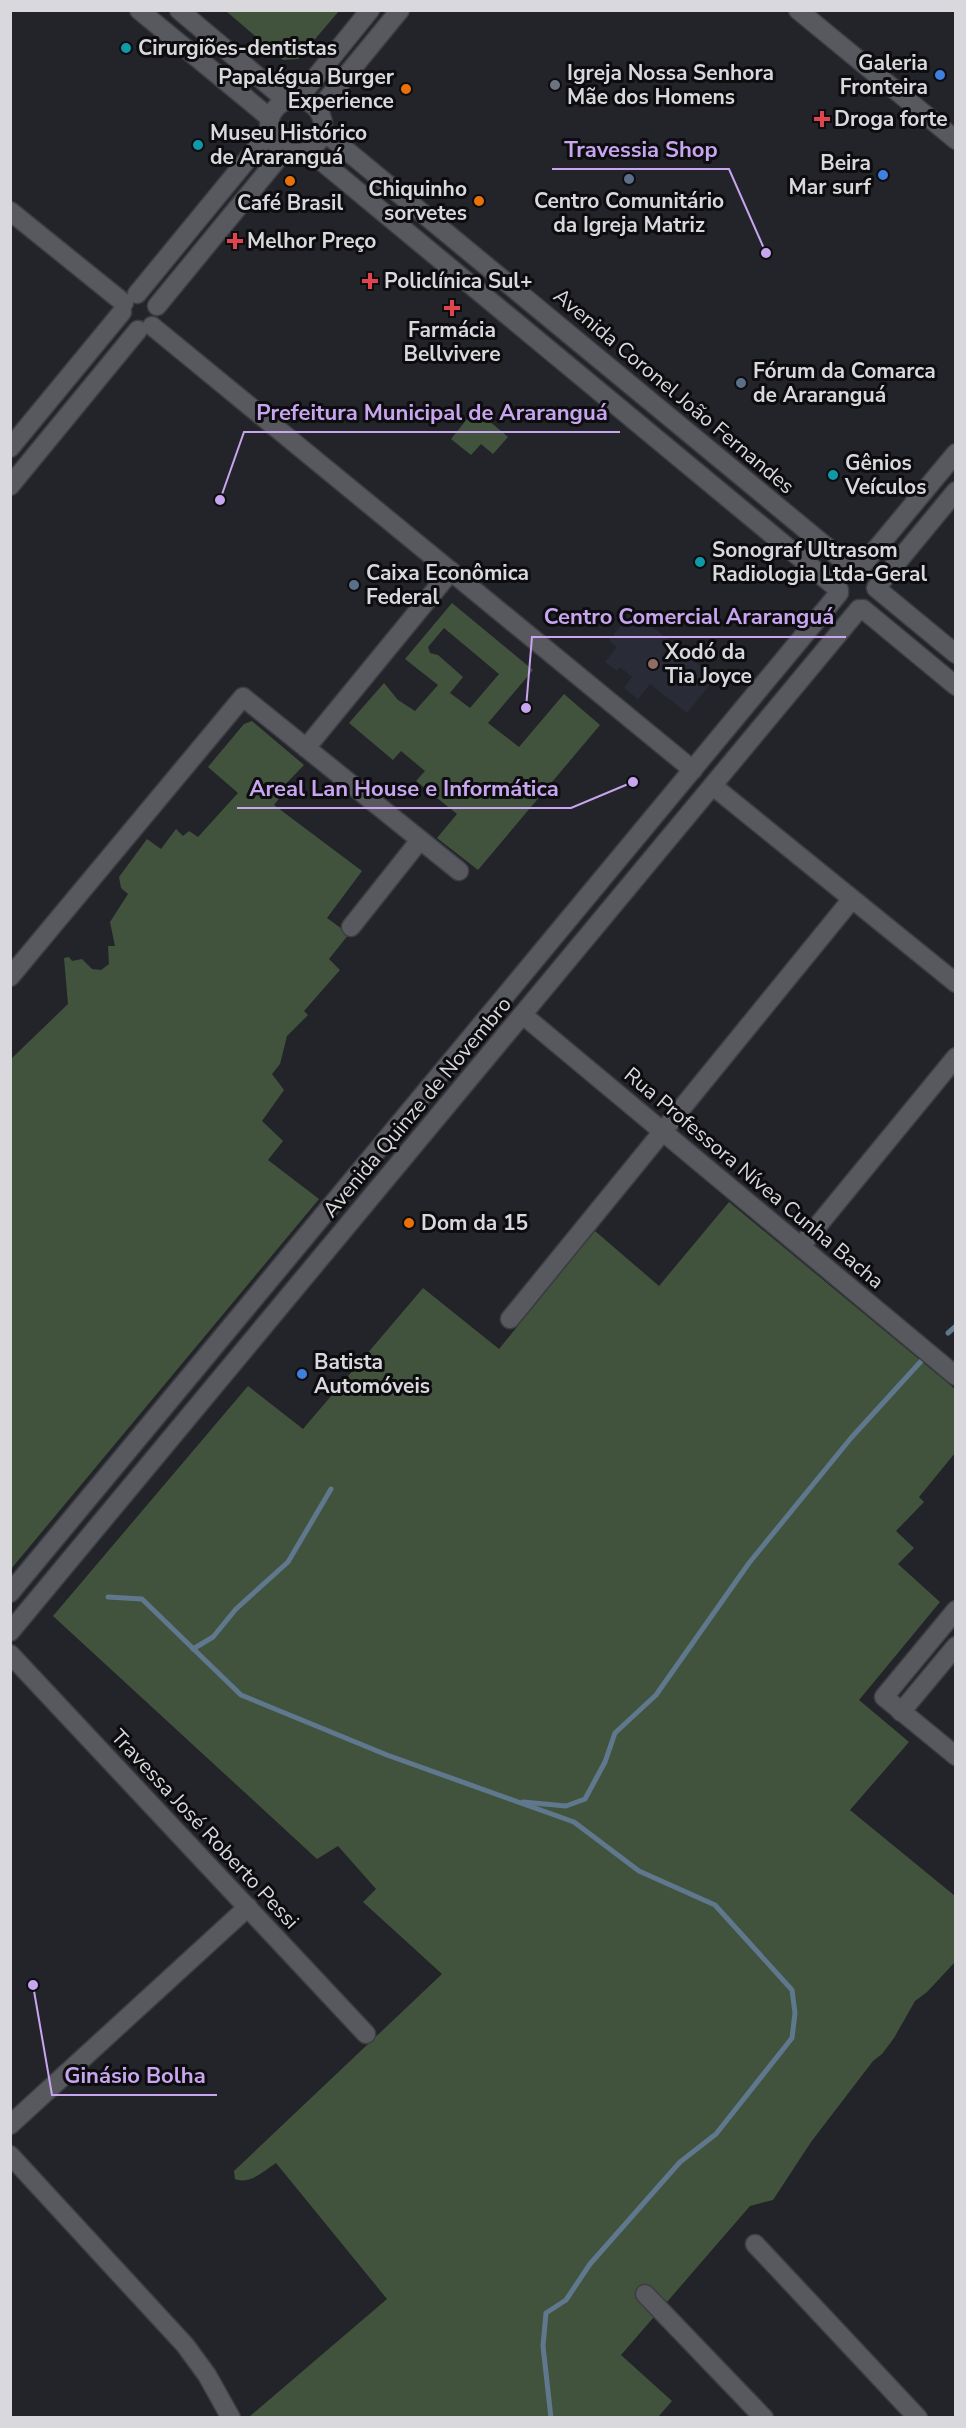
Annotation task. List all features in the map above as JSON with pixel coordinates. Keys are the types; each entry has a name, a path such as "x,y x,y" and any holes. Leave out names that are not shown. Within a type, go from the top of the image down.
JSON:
{"street":[{"path":"139,10 270,125 273,140 285,150 297,153 315,145 323,130 322,116 318,110 306,100 292,100 178,10"},
{"path":"10,448 270,125 274,111 292,100 370,10"},
{"path":"318,110 400,10"},
{"path":"798,10 956,140"},
{"name":"Avenida Coronel João Fernandes","path":"323,130 857,572"},
{"path":"157,306 285,150"},
{"path":"308,150 839,591 848,607 861,609 956,686"},
{"path":"10,210 128,303"},
{"path":"10,486 145,328 158,317 157,306 150,296 128,303"},
{"path":"128,303 125,322 145,328 451,571 693,770 704,764 711,767 716,778 713,786 956,984"},
{"path":"839,591 843,580 857,572 956,453"},
{"path":"861,609 875,599 876,588 956,491"},
{"path":"306,748 451,571"},
{"path":"857,572 868,575 876,588 956,654"},
{"name":"Avenida Quinze de Novembro","path":"10,1593 839,591"},
{"name":"Avenida Quinze de Novembro","path":"10,1632 861,609"},
{"path":"10,977 243,697 459,872"},
{"path":"351,927 420,840"},
{"path":"510,1319 852,899"},
{"name":"Rua Professora Nívea Cunha Bacha","path":"523,1015 956,1376"},
{"path":"801,1246 956,1057"},
{"path":"956,1610 884,1697 956,1756"},
{"path":"901,1712 956,1646"},
{"name":"Travessa José Roberto Pessi","path":"10,1654 366,2034"},
{"path":"10,2125 248,1907"},
{"path":"10,2155 185,2345 207,2375 231,2418"},
{"path":"755,2244 918,2418"},
{"path":"645,2294 764,2418"}],"shaded area":[{"name":"Xodó da Tia Joyce","path":"633,611 715,678 687,713 650,684 638,699 624,688 632,677 620,667 617,671 605,662 617,647 609,640"}],"green space":[{"path":"226,11 339,11 298,59 283,60"},
{"path":"475,409 508,437 493,454 481,444 471,455 451,439"},
{"path":"452,603 533,670 488,723 519,747 564,694 600,725 478,870 437,838 457,814 416,781 425,771 401,751 393,760 349,723 384,683 398,700 415,711 438,685 405,659","holes":["444,628 499,674 470,708 450,693 463,677 438,655 430,653 428,647"]},
{"path":"252,721 304,765 278,792 281,796 274,805 362,871 327,918 349,934 329,959 340,970 304,1011 308,1015 287,1036 280,1064 272,1074 284,1090 262,1121 283,1141 268,1160 319,1199 11,1569 11,1059 68,1004 64,958 69,957 72,961 82,959 92,969 101,970 109,964 108,946 115,946 110,922 128,894 121,888 119,877 147,839 161,849 176,829 183,836 189,831 198,837 238,793 208,767 244,724"},
{"path":"729,1202 955,1389 955,1453 919,1497 924,1502 896,1531 914,1548 898,1564 940,1602 859,1700 909,1742 850,1810 955,1896 955,1962 927,1992 915,2001 894,2038 882,2054 873,2061 811,2142 773,2200 750,2206 621,2355 672,2401 658,2417 249,2417 387,2299 276,2163 246,2180 235,2179 234,2171 442,1974 363,1902 376,1889 338,1846 317,1859 53,1616 248,1386 303,1429 423,1288 499,1349 595,1231 659,1286"}],"waterway":[{"path":"948,1333 956,1326"},
{"path":"523,1802 566,1806 585,1799 605,1762 615,1733 656,1695 749,1563 851,1438 924,1358"},
{"path":"193,1649 213,1637 236,1609 288,1562 331,1489"},
{"path":"108,1597 142,1599 241,1695 387,1755 574,1822 639,1871 715,1905 792,1990 795,2013 792,2038 716,2134 680,2162 590,2264 566,2300 546,2313 543,2346 551,2418"}],"place":[{"name":"Cirurgiões-dentistas","path":"126,48"},
{"name":"Galeria Fronteira","path":"940,75"},
{"name":"Igreja Nossa Senhora Mãe dos Homens","path":"555,85"},
{"name":"Papalégua Burger Experience","path":"406,89"},
{"name":"Droga forte","path":"822,119"},
{"name":"Museu Histórico de Araranguá","path":"198,145"},
{"name":"Beira Mar surf","path":"883,175"},
{"name":"Centro Comunitário da Igreja Matriz","path":"629,179"},
{"name":"Café Brasil","path":"290,181"},
{"name":"Chiquinho sorvetes","path":"479,201"},
{"name":"Melhor Preço","path":"235,241"},
{"name":"Travessia Shop","path":"766,253"},
{"name":"Policlínica Sul+","path":"370,281"},
{"name":"Farmácia Bellvivere","path":"452,308"},
{"name":"Fórum da Comarca de Araranguá","path":"741,383"},
{"name":"Gênios Veículos","path":"833,475"},
{"name":"Prefeitura Municipal de Araranguá","path":"220,500"},
{"name":"Sonograf Ultrasom Radiologia Ltda-Geral","path":"700,562"},
{"name":"Caixa Econômica Federal","path":"354,585"},
{"name":"Xodó da Tia Joyce","path":"653,664"},
{"name":"Centro Comercial Araranguá","path":"526,708"},
{"name":"Areal Lan House e Informática","path":"633,782"},
{"name":"Dom da 15","path":"409,1223"},
{"name":"Batista Automóveis","path":"302,1374"},
{"name":"Ginásio Bolha","path":"33,1985"}]}
